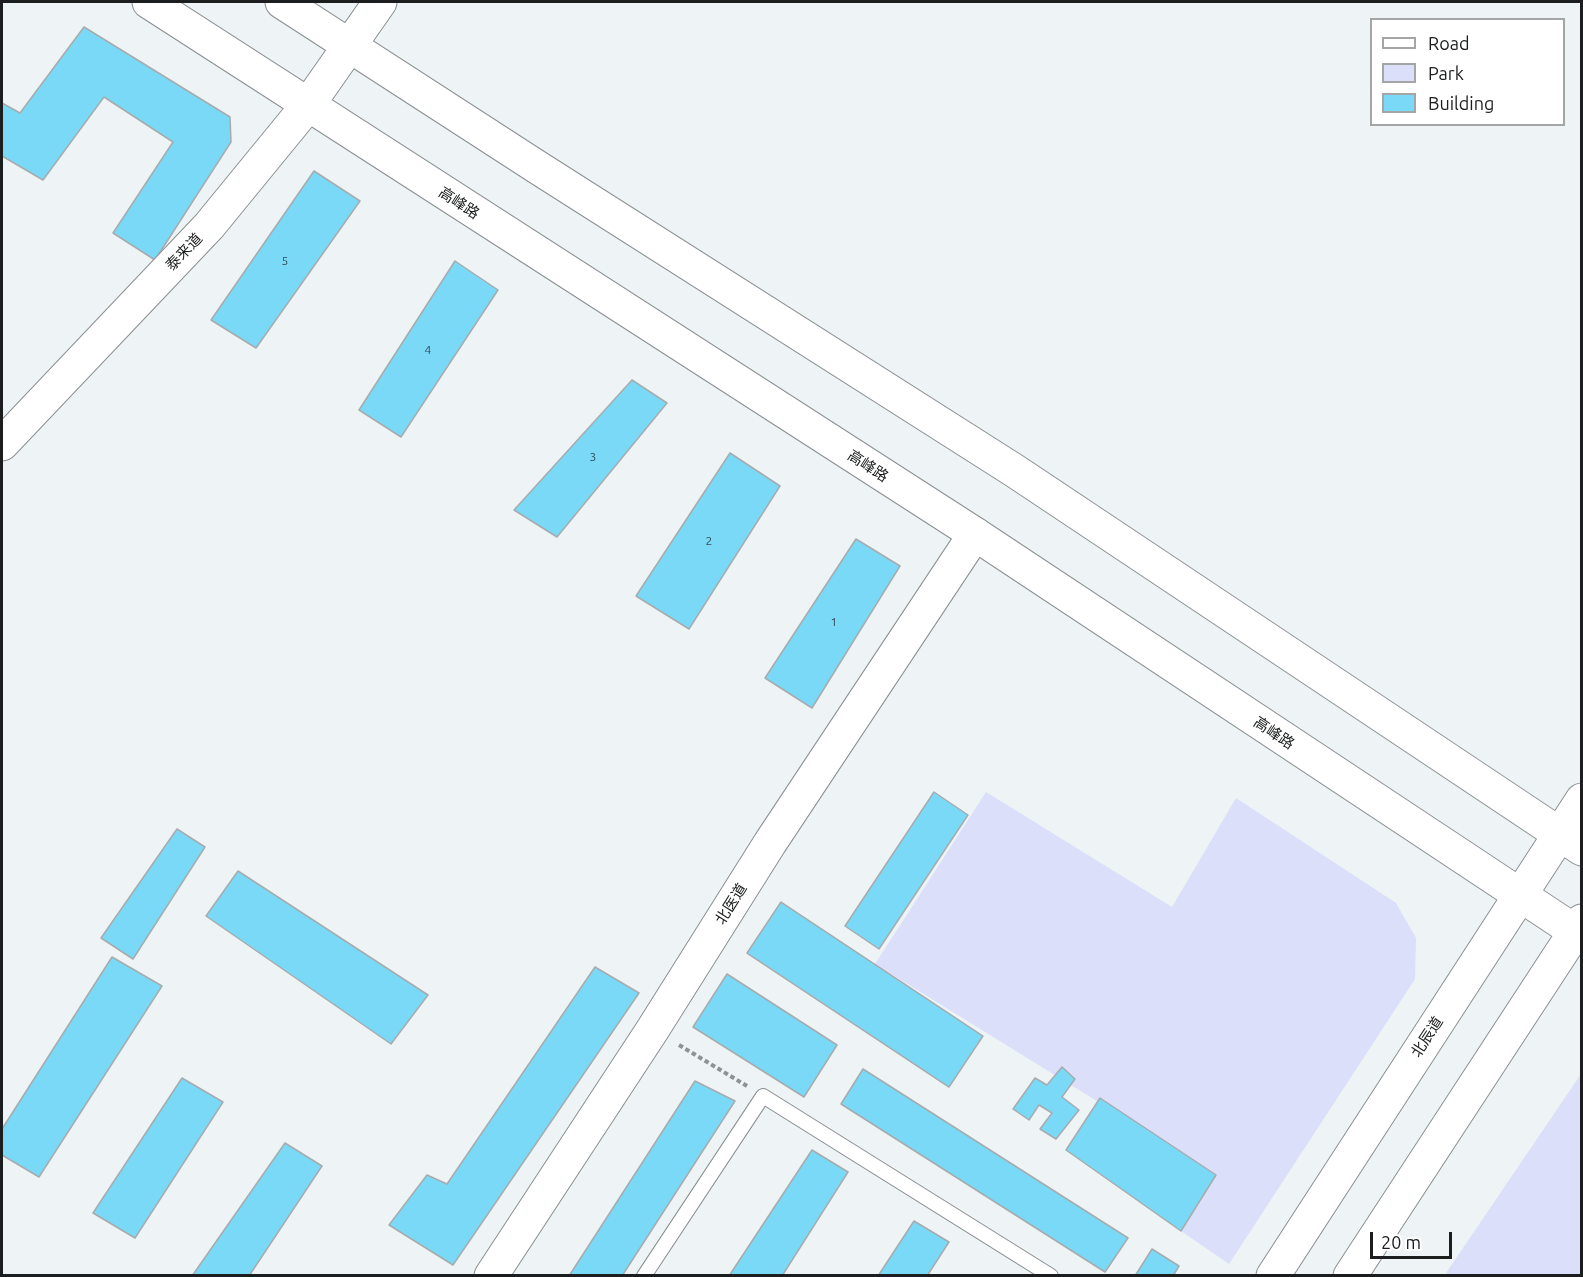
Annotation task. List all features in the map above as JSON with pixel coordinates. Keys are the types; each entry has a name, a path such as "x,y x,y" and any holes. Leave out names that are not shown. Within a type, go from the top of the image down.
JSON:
{"main road":[{"name":"高峰路","path":"149,2 975,534 1518,895 1579,930"},
{"path":"282,2 1015,471 1570,841"},
{"name":"泰来道","path":"2,444 209,226 308,105 380,2"},
{"name":"北医道","path":"490,1275 653,1029 770,843 975,534"},
{"name":"北辰道","path":"1273,1275 1518,895 1570,841 1581,800"},
{"path":"1350,1275 1579,930"}],"lane":[{"path":"644,1275 763,1096 1051,1275"}],"path":[{"path":"653,1029 763,1096"}],"green space":[{"path":"986,792 1172,907 1236,798 1396,903 1416,938 1415,979 1229,1264 1181,1231 1215,1174 875,964"},
{"path":"1581,1074 1581,1275 1450,1276 1446,1273"}],"building":[{"path":"84,27 230,117 231,142 155,260 113,233 173,142 104,97 43,180 2,156 2,103 20,113"},
{"path":"314,171 360,201 256,348 211,320"},
{"path":"455,261 498,290 401,437 359,410"},
{"path":"632,380 667,403 557,537 514,510"},
{"path":"730,453 780,486 689,629 636,596"},
{"path":"856,539 900,566 812,708 765,678"},
{"path":"934,792 968,815 879,949 845,926"},
{"path":"177,829 205,847 133,959 101,938"},
{"path":"238,871 428,995 391,1044 206,916"},
{"path":"781,902 983,1036 949,1087 747,953"},
{"path":"112,957 162,986 39,1177 2,1155 2,1129"},
{"path":"595,967 639,993 453,1265 389,1225 427,1175 447,1184"},
{"path":"727,974 837,1045 804,1097 693,1027"},
{"path":"1062,1067 1075,1079 1062,1097 1079,1110 1056,1139 1040,1129 1052,1113 1039,1105 1029,1120 1013,1109 1035,1078 1047,1085"},
{"path":"863,1069 1128,1238 1105,1272 841,1104"},
{"path":"182,1078 223,1102 135,1238 93,1213"},
{"path":"695,1081 735,1101 622,1276 569,1276"},
{"path":"1100,1098 1216,1175 1181,1231 1066,1150"},
{"path":"285,1143 322,1166 249,1276 192,1276"},
{"path":"812,1150 848,1172 782,1276 729,1276"},
{"path":"914,1221 949,1242 927,1276 878,1276"},
{"path":"1152,1249 1179,1266 1173,1276 1135,1276"}]}
